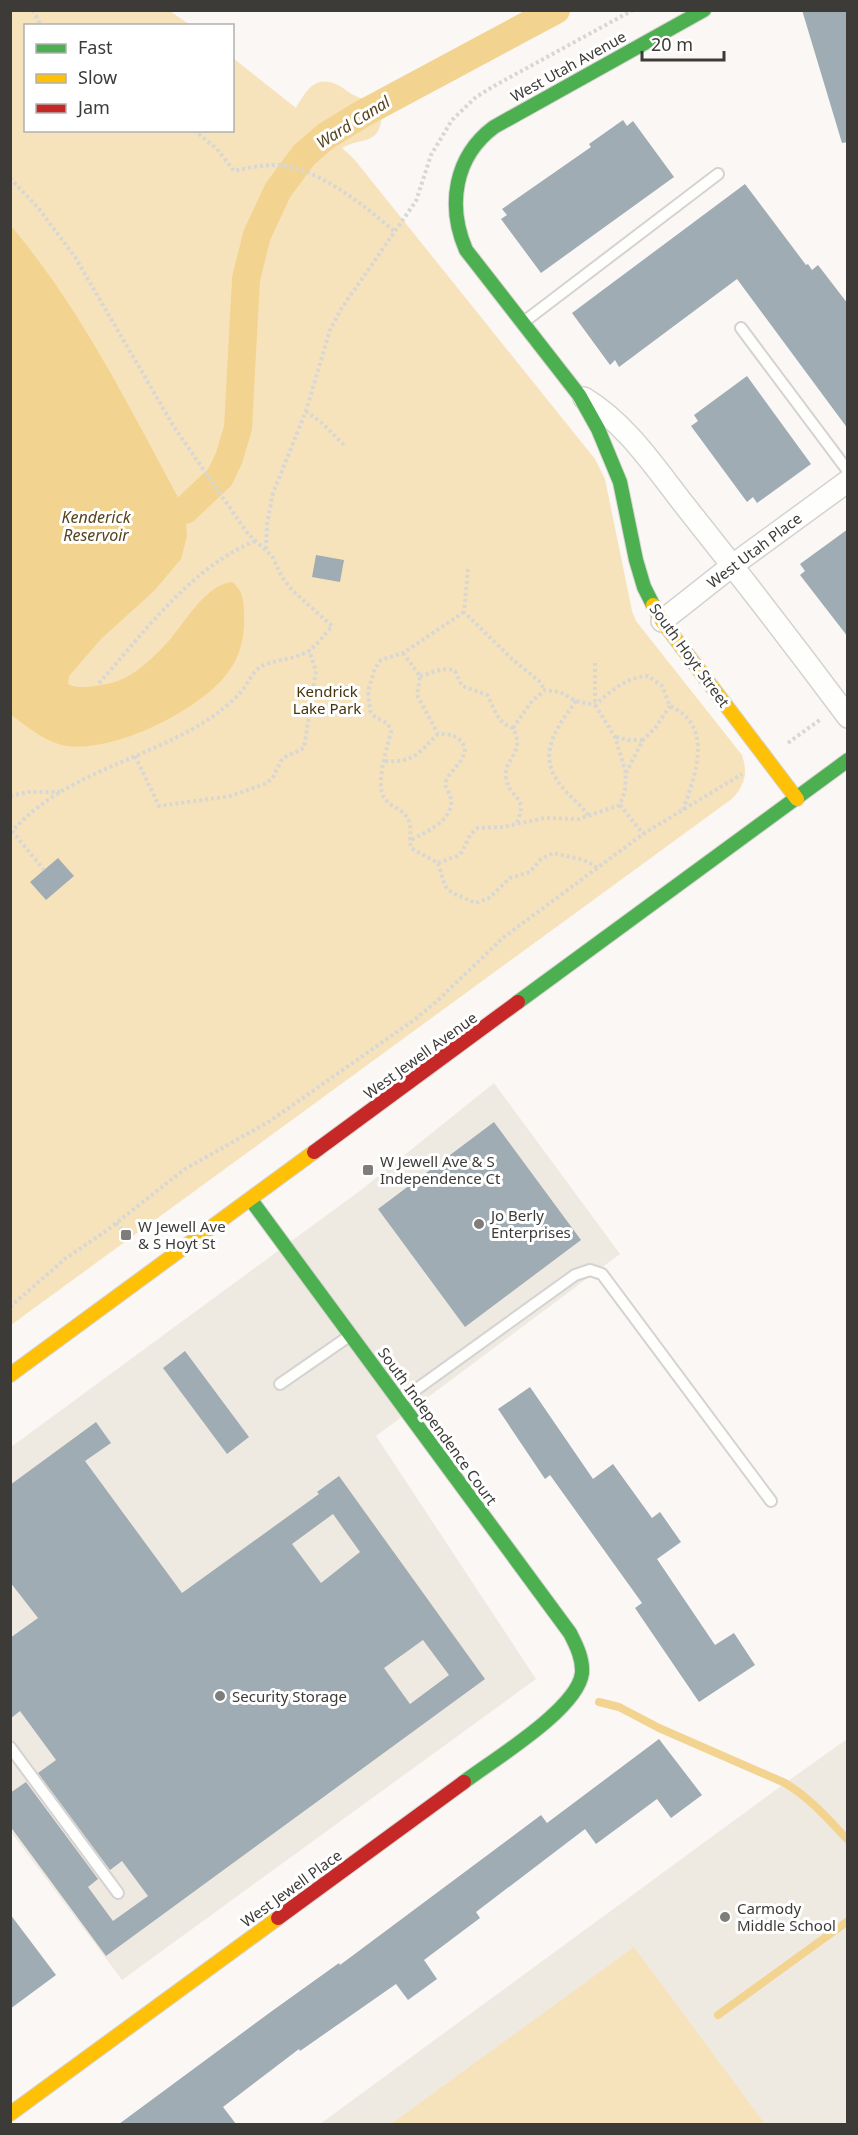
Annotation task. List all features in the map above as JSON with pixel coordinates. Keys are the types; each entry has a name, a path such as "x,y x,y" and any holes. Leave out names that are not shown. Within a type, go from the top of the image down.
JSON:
{"street":[{"name":"West Utah Avenue","path":"463,166 477,142 499,123 704,10"},
{"name":"South Hoyt Street","path":"463,166 454,209 459,238 476,266 579,395 598,429 620,482 642,578 651,602 662,621 797,799"},
{"name":"South Hoyt Street","path":"579,395 612,418 628,434 733,565 848,717"},
{"name":"West Utah Place","path":"662,621 733,565 848,481"},
{"name":"West Jewell Avenue","path":"10,1375 848,760"},
{"name":"South Independence Court","path":"251,1200 570,1633 578,1645 581,1656 583,1668 581,1679"},
{"name":"West Jewell Place","path":"10,2114 542,1724 570,1701 581,1679"}],"lane":[{"path":"522,323 718,174"},
{"path":"741,328 848,471"},
{"path":"400,1402 575,1275 590,1270 602,1274 771,1501"},
{"path":"280,1384 351,1335"},
{"path":"10,1748 118,1893"}],"path":[{"path":"33,10 40,24"},
{"path":"196,132 217,149 234,171 272,165 300,171 324,181 366,207 394,232"},
{"path":"10,178 39,209 75,257 174,427 248,534 272,556 292,591 332,626 309,650 262,666 254,672 239,694 218,712 183,734 98,772 36,809 11,833 44,870"},
{"path":"266,550 267,524 273,493 306,411 330,330 341,309 416,201"},
{"path":"306,411 345,446"},
{"path":"99,682 178,596 210,567 235,549 255,541"},
{"path":"464,612 468,569"},
{"path":"464,612 403,652 381,660 375,668 369,685 370,711 388,724 391,731 380,780 381,791 385,799 404,813 408,820 411,848 438,863 445,886 452,893 476,903 489,898 510,878 530,872 541,859 553,853 584,860 598,868"},
{"path":"464,612 512,659 539,681 545,690"},
{"path":"135,756 159,806 231,796 267,783 281,761 304,748 316,671 309,650"},
{"path":"403,652 420,676 417,695 438,734"},
{"path":"595,663 595,705 615,737 626,773 625,790 620,806"},
{"path":"420,676 442,669 449,668 455,671 462,686 487,695 501,721 513,728 518,737 518,745 506,776 508,785 520,800 521,814 516,825"},
{"path":"595,705 613,689 630,680 648,676 662,686 670,706 689,718 694,727 698,764 683,810"},
{"path":"513,728 532,701 545,690 560,692 576,701 595,705"},
{"path":"576,701 553,735 549,746 550,768 588,815"},
{"path":"626,773 643,740 655,728 670,706"},
{"path":"788,743 819,721"},
{"path":"385,761 396,762 415,756 425,749 438,734"},
{"path":"409,841 443,819 451,805 451,797 445,785 465,754 462,740 455,735 438,734"},
{"path":"615,737 643,740"},
{"path":"10,1307 66,1258 116,1223 185,1169 270,1120 378,1047 436,1002 504,937 643,834 739,777"},
{"path":"10,796 28,792 61,792"},
{"path":"438,863 462,852 470,835 478,828 516,825 545,818 579,819 620,806"},
{"path":"620,806 643,834"},
{"path":"116,1223 126,1235"}],"shaded area":[{"path":"494,1083 620,1254 376,1436 536,1679 122,1980 11,1832 11,1447 361,1190"},
{"name":"Carmody Middle School","path":"847,1739 847,2124 320,2124 781,1786"}],"green space":[{"name":"Kendrick Lake Park","path":"11,11 170,11 189,24 24,24 24,132 234,132 234,59 296,108 313,85 324,81 332,82 377,107 382,115 374,136 342,148 354,159 595,459 605,479 636,621 742,755 745,773 743,783 733,798 11,1325"},
{"path":"634,1947 765,2124 391,2124"}],"water":[{"name":"Kenderick Reservoir","path":"11,226 37,259 84,328 185,510 187,536 181,559 154,591 102,638 69,676 68,684 80,687 116,682 138,670 166,644 195,607 212,590 222,585 232,582 239,589 243,601 244,630 239,651 233,665 216,686 198,701 153,727 104,744 82,747 55,743 11,715"}],"building":[{"path":"802,10 848,10 848,142 842,143"},
{"path":"623,120 627,126 633,121 674,177 541,273 501,219 507,215 502,209 591,147 589,144"},
{"path":"745,184 806,265 808,264 812,270 818,265 848,304 848,429 737,279 619,367 615,360 610,365 572,313"},
{"path":"747,376 811,464 757,503 753,497 747,502 691,426 698,421 694,415"},
{"path":"848,529 848,637 800,575 805,571 800,564"},
{"path":"316,555 344,560 340,582 312,577"},
{"path":"58,858 74,876 46,900 30,882"},
{"name":"Jo Berly Enterprises","path":"494,1122 581,1240 465,1327 378,1209"},
{"path":"185,1351 249,1437 227,1454 163,1368"},
{"path":"530,1387 593,1479 613,1464 652,1518 660,1512 681,1542 657,1559 715,1645 734,1633 755,1665 699,1702 635,1608 642,1603 550,1475 545,1479 498,1409"},
{"path":"96,1422 111,1443 85,1461 182,1593 319,1494 317,1492 339,1476 485,1679 106,1956 10,1826 10,1793 26,1782 98,1879 88,1887 113,1921 148,1896 122,1861 110,1870 38,1773 56,1760 20,1711 10,1719 10,1638 38,1618 10,1582 10,1485","holes":["333,1514 360,1552 321,1583 292,1544","423,1640 449,1675 410,1704 384,1668"]},
{"path":"659,1739 702,1795 671,1818 657,1799 596,1844 585,1829 476,1912 480,1918 424,1960 437,1979 408,2000 396,1984 300,2051 299,2049 223,2107 236,2124 119,2124 272,2011 339,1963 340,1965 541,1815 547,1823"},
{"path":"10,1914 56,1975 10,2009"}],"waterway":[{"name":"Ward Canal","path":"185,510 220,477 229,458 238,428 246,279 257,235 278,190 304,155 326,136 362,114 556,10"},
{"path":"599,1702 619,1707 659,1728 785,1783 811,1802 848,1840"},
{"path":"718,2015 848,1921"}],"traffic: fast":[{"path":"653,605 644,587 636,560 620,482 598,429 579,395 466,250 460,233 456,200 458,183 470,153 494,127 704,10"},
{"path":"518,1002 848,760"},
{"path":"251,1200 570,1633 579,1652 582,1673 577,1687 566,1702 532,1733 464,1782"}],"traffic: slow":[{"path":"653,605 662,621 797,799"},
{"path":"10,1375 314,1152"},
{"path":"10,2114 278,1918"}],"traffic: jam":[{"path":"314,1152 518,1002"},
{"path":"278,1918 464,1782"}],"place":[{"name":"W Jewell Ave & S Independence Ct","path":"368,1170"},
{"name":"Jo Berly Enterprises","path":"479,1224"},
{"name":"W Jewell Ave & S Hoyt St","path":"126,1235"},
{"name":"Security Storage","path":"220,1696"},
{"name":"Carmody Middle School","path":"725,1917"}]}
